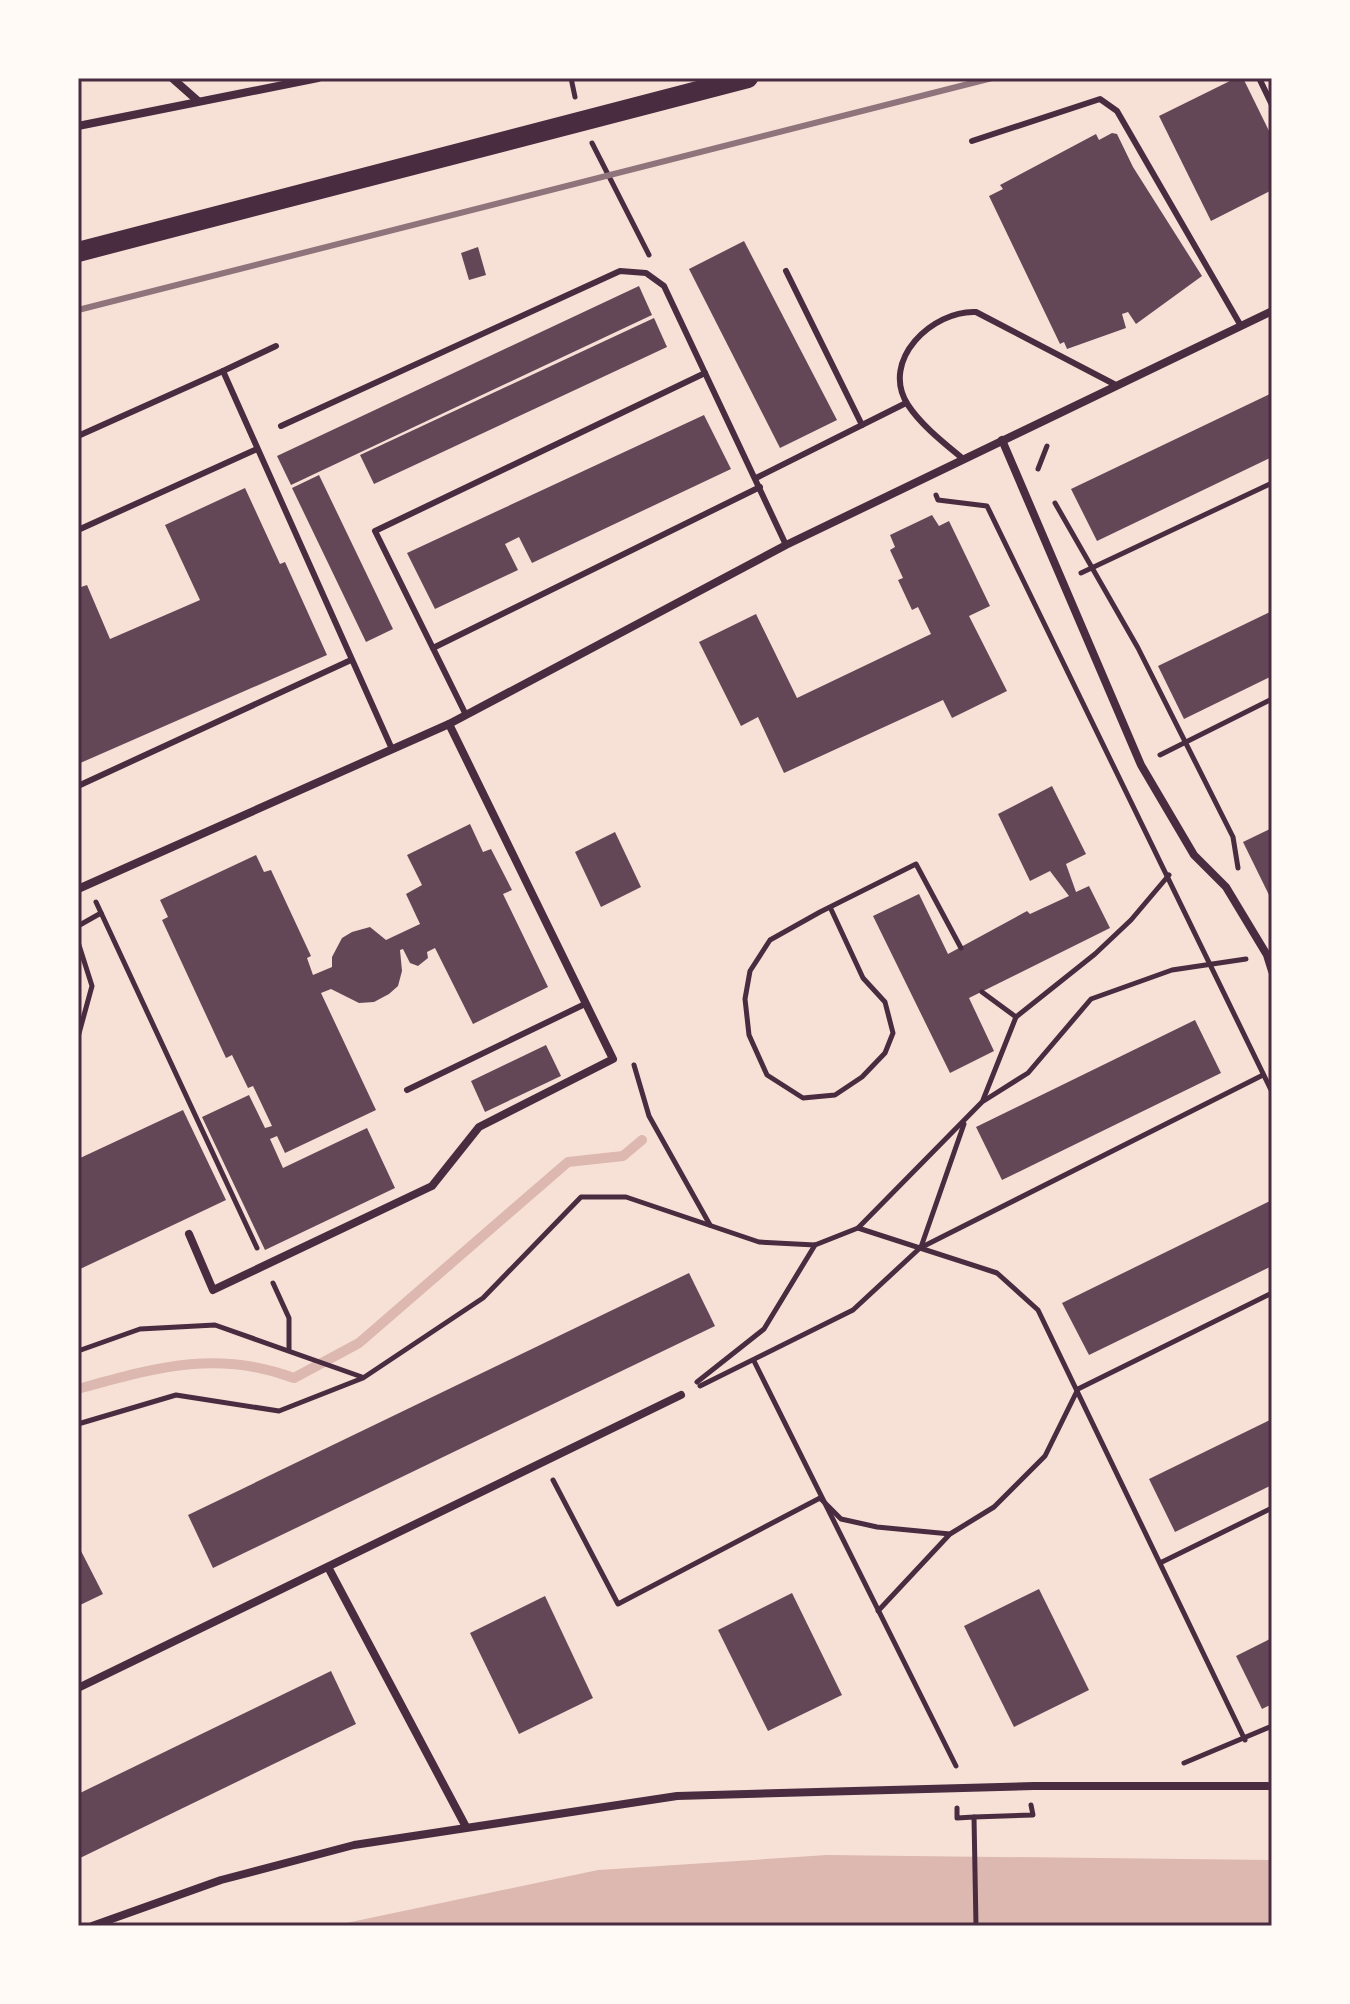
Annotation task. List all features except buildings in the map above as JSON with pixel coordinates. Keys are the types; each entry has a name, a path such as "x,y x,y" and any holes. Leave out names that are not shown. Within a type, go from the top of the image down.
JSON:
{"main road":[{"path":"78,252 748,78"}],"street":[{"path":"172,78 198,101"},
{"path":"78,126 318,78"},
{"path":"78,889 449,724 786,545 1114,384 1272,311"},
{"path":"1002,440 1141,765 1194,855 1226,887 1270,954 1272,971"},
{"path":"189,1234 213,1290 432,1186 479,1127 613,1059 449,724"},
{"path":"78,1688 681,1395"},
{"path":"328,1567 465,1825"},
{"path":"92,1926 221,1880 354,1845 465,1825 677,1796 957,1788 1272,1786"}],"lane":[{"path":"1259,78 1272,105"},
{"path":"972,141 1100,99 1109,105 1117,111 1241,326"},
{"path":"281,426 620,271 646,273 664,286 786,545"},
{"path":"786,271 862,425"},
{"path":"962,458 906,403 902,380 905,355 919,335 941,317 958,311 976,312 1114,384"},
{"path":"78,436 276,346"},
{"path":"223,371 392,749"},
{"path":"466,715 375,531 705,373"},
{"path":"756,478 906,403"},
{"path":"78,530 257,449"},
{"path":"433,648 760,487"},
{"path":"78,786 351,660"},
{"path":"407,1090 585,1004"}],"path":[{"path":"571,78 580,121 664,286"},
{"path":"1043,480 1037,467 1045,447 1054,441"},
{"path":"925,476 938,500 987,506 1272,1092"},
{"path":"1062,582 1272,483"},
{"path":"1049,492 1138,648 1233,837 1240,878"},
{"path":"1141,765 1272,699"},
{"path":"830,907 863,978 885,1002 893,1033 885,1053 862,1077 835,1095 803,1098 767,1075 749,1035 745,999 750,971 770,940 830,907 916,864 961,948"},
{"path":"78,1424 176,1395 279,1411 363,1378 483,1298 581,1197 626,1197 759,1242 815,1245 858,1228 965,1123 982,1102 1016,1017 1095,954 1131,920 1169,875"},
{"path":"89,885 289,1318 289,1350"},
{"path":"78,926 102,913"},
{"path":"78,942 92,986 78,1037"},
{"path":"982,1102 1028,1073 1091,999 1172,970 1212,966 1270,954"},
{"path":"982,992 1016,1017"},
{"path":"681,1395 853,1310 921,1247 1263,1075"},
{"path":"921,1247 965,1123"},
{"path":"858,1228 997,1273 1038,1310 1162,1562 1245,1740"},
{"path":"681,1395 764,1329 815,1245"},
{"path":"878,1611 950,1534 994,1507 1045,1456 1078,1389 1272,1293"},
{"path":"78,1351 140,1329 215,1325 363,1378"},
{"path":"754,1361 956,1766 957,1788"},
{"path":"543,1462 618,1604 820,1498"},
{"path":"820,1498 841,1519 877,1527 950,1534"},
{"path":"1162,1562 1272,1508"},
{"path":"1178,1766 1272,1726"},
{"path":"961,1818 974,1817 976,1926"}],"shaded area":[{"path":"827,1855 1272,1860 1272,1926 332,1926 598,1870"}],"waterway":[{"path":"78,1389 133,1374 212,1363 265,1369 294,1378 359,1343 568,1162 623,1156 642,1140"}],"railway":[{"path":"78,310 992,78"}]}
